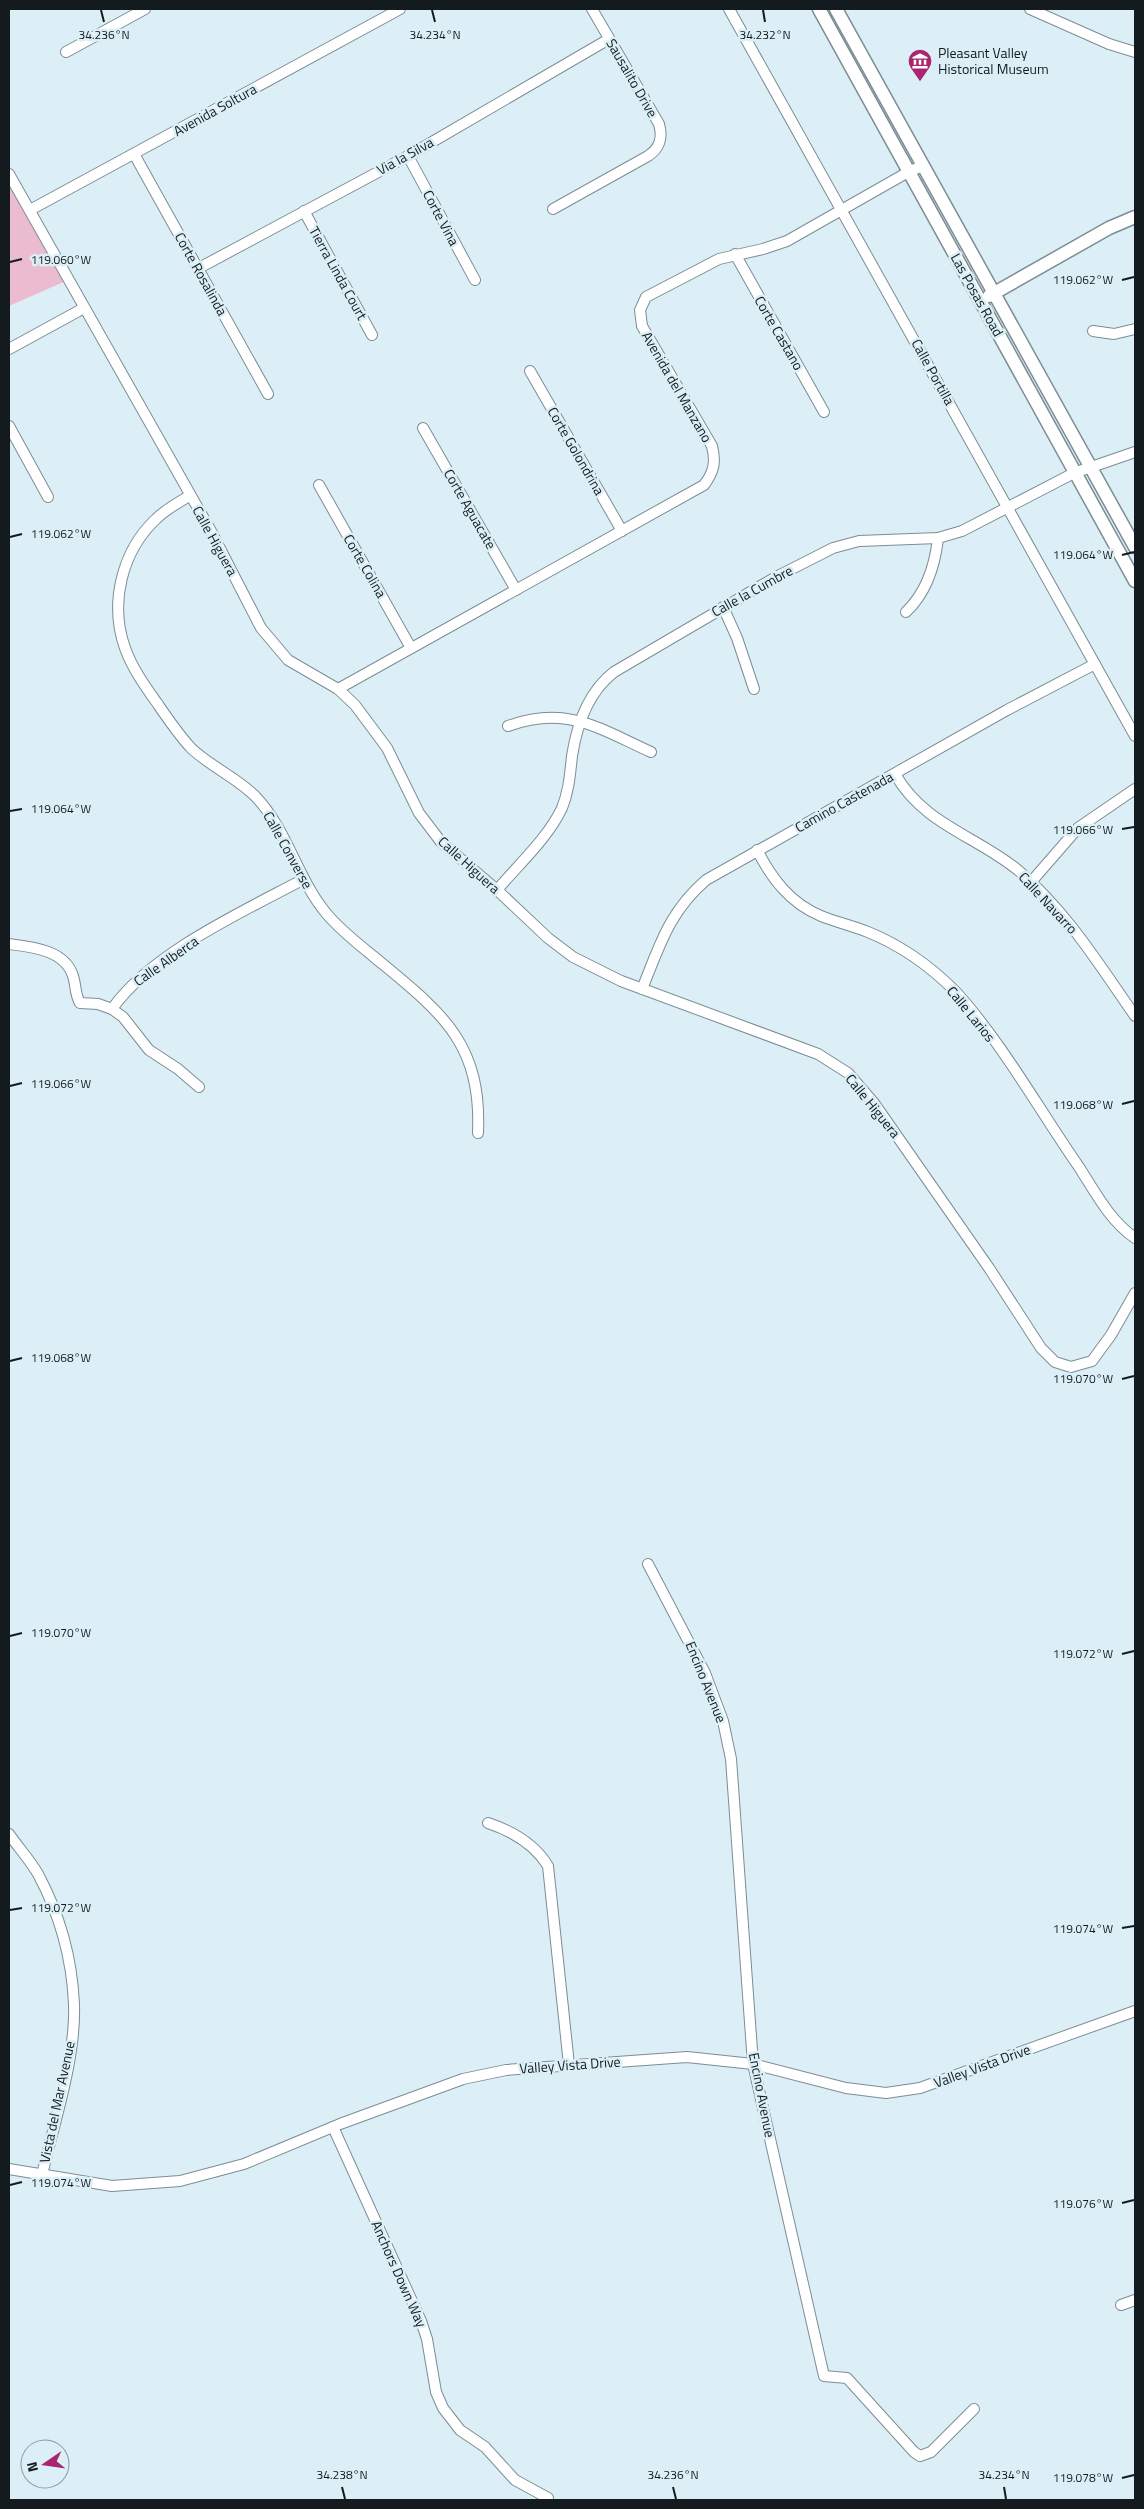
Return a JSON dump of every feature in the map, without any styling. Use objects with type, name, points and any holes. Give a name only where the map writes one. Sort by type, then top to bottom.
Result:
[{"type":"main road","name":"Las Posas Road","points":[[820,9],[1135,581]]},
{"type":"main road","name":"Las Posas Road","points":[[836,9],[1135,547]]},
{"type":"main road","points":[[980,302],[1108,228],[1135,217]]},
{"type":"street","points":[[66,52],[145,9]]},
{"type":"street","name":"Avenida Soltura","points":[[30,210],[400,9]]},
{"type":"street","name":"Sausalito Drive","points":[[553,210],[648,156],[658,146],[661,139],[659,124],[592,9]]},
{"type":"street","name":"Calle Portilla","points":[[729,9],[1135,736]]},
{"type":"street","points":[[1030,9],[1109,44],[1135,52]]},
{"type":"street","name":"Via la Silva","points":[[199,268],[408,156],[609,39]]},
{"type":"street","name":"Corte Rosalinda","points":[[134,154],[268,394]]},
{"type":"street","name":"Corte Vina","points":[[408,156],[475,280]]},
{"type":"street","name":"Avenida del Manzano","points":[[338,689],[699,489],[711,477],[714,464],[712,446],[642,326],[640,318],[642,304],[653,292],[708,263],[735,254],[763,249],[787,240],[910,171],[923,166]]},
{"type":"street","name":"Calle Higuera","points":[[9,174],[269,639],[299,668],[338,689],[355,705],[387,748],[415,805],[429,828],[456,856],[497,890],[559,947],[603,973],[818,1054],[848,1073],[874,1102],[989,1268],[1041,1348],[1056,1362],[1071,1367],[1087,1363],[1098,1356],[1135,1293]]},
{"type":"street","name":"Tierra Linda Court","points":[[304,211],[372,335]]},
{"type":"street","name":"Corte Castano","points":[[735,254],[824,412]]},
{"type":"street","points":[[9,349],[84,308]]},
{"type":"street","points":[[1093,331],[1114,334],[1135,329]]},
{"type":"street","name":"Corte Golondrina","points":[[530,371],[622,531]]},
{"type":"street","points":[[9,426],[48,497]]},
{"type":"street","name":"Corte Aguacate","points":[[423,428],[516,590]]},
{"type":"street","name":"Calle la Cumbre","points":[[497,890],[558,817],[569,784],[572,755],[580,722],[594,692],[614,672],[723,607],[812,558],[847,544],[938,538],[962,532],[1074,472],[1135,452]]},
{"type":"street","name":"Corte Colina","points":[[319,485],[411,648]]},
{"type":"street","name":"Calle Converse","points":[[189,496],[166,510],[148,528],[128,560],[118,597],[119,623],[125,648],[144,684],[182,738],[204,758],[246,788],[264,807],[304,879],[327,915],[351,939],[431,1006],[451,1027],[466,1052],[475,1079],[478,1133]]},
{"type":"street","points":[[906,612],[916,602],[931,573],[938,538]]},
{"type":"street","points":[[723,607],[737,638],[754,689]]},
{"type":"street","name":"Camino Castenada","points":[[642,989],[661,938],[685,900],[706,880],[1007,710],[1095,664]]},
{"type":"street","points":[[508,726],[547,717],[564,717],[652,752]]},
{"type":"street","name":"Calle Navarro","points":[[895,774],[907,793],[923,810],[1004,860],[1031,882],[1075,930],[1135,1016]]},
{"type":"street","points":[[1031,882],[1078,828],[1135,788]]},
{"type":"street","name":"Calle Larios","points":[[757,850],[780,887],[800,904],[822,916],[867,932],[893,944],[936,974],[955,992],[1003,1055],[1111,1215],[1135,1238]]},
{"type":"street","name":"Calle Alberca","points":[[112,1009],[137,979],[168,956],[304,879]]},
{"type":"street","points":[[9,944],[34,947],[59,957],[73,975],[80,1003],[98,1004],[112,1009],[123,1017],[149,1050],[178,1069],[199,1087]]},
{"type":"street","name":"Encino Avenue","points":[[648,1564],[705,1673],[723,1721],[734,1787],[753,2064],[824,2376],[847,2378],[914,2452],[920,2456],[931,2452],[974,2409]]},
{"type":"street","points":[[488,1823],[517,1835],[532,1846],[548,1866],[569,2066]]},
{"type":"street","name":"Vista del Mar Avenue","points":[[9,1834],[36,1872],[52,1903],[70,1962],[74,2006],[69,2058],[42,2176]]},
{"type":"street","name":"Valley Vista Drive","points":[[9,2169],[42,2176],[112,2186],[180,2181],[244,2164],[333,2126],[463,2079],[506,2070],[687,2057],[753,2064],[846,2088],[886,2092],[920,2088],[1135,2011]]},
{"type":"street","name":"Anchors Down Way","points":[[333,2126],[421,2321],[427,2339],[436,2392],[443,2408],[460,2430],[485,2447],[515,2480],[548,2498]]},
{"type":"street","points":[[1121,2305],[1135,2300]]},
{"type":"shaded area","points":[[9,174],[68,280],[9,306]]},
{"type":"place","name":"Pleasant Valley Historical Museum","points":[[920,82]]}]
